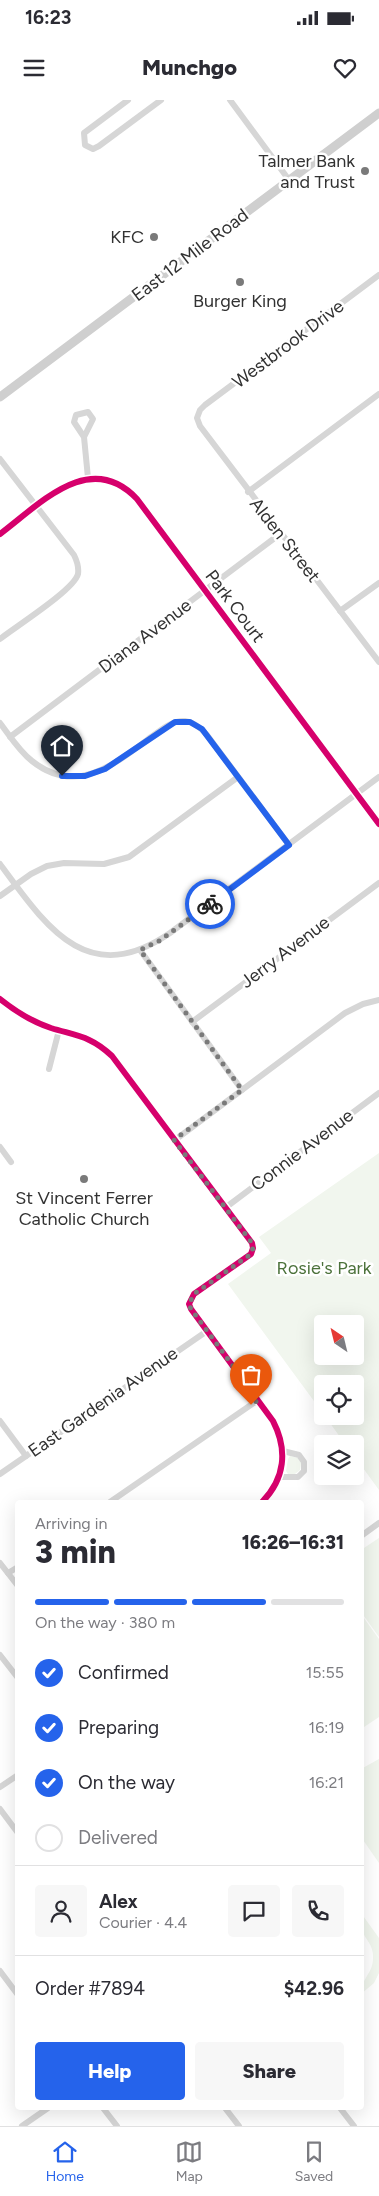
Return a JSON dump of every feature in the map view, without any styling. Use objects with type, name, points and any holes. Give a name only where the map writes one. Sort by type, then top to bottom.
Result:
[{"type":"main road","name":"East 12 Mile Road","points":[[0,397],[379,113]]},
{"type":"street","points":[[128,100],[87,130],[83,137],[85,145],[93,149],[99,146],[161,100]]},
{"type":"street","points":[[230,100],[289,180]]},
{"type":"street","name":"Westbrook Drive","points":[[198,414],[205,405],[379,275]]},
{"type":"street","points":[[248,492],[379,394]]},
{"type":"street","name":"Alden Street","points":[[198,414],[197,418],[200,426],[248,492],[379,662]]},
{"type":"street","points":[[84,437],[88,478]]},
{"type":"street","points":[[0,459],[74,555],[78,574],[70,586],[0,639]]},
{"type":"street","name":"Park Court","points":[[0,534],[68,484],[88,478],[106,479],[131,492],[379,824]]},
{"type":"street","name":"Diana Avenue","points":[[10,736],[280,534]]},
{"type":"street","points":[[340,611],[379,583]]},
{"type":"street","points":[[0,723],[30,760],[40,767],[62,776],[75,777],[96,773],[105,769],[167,726],[184,721],[202,729],[289,845]]},
{"type":"street","points":[[0,896],[15,884],[47,866],[64,863],[104,864],[129,857],[238,777]]},
{"type":"street","points":[[0,864],[46,923],[73,945],[106,955],[140,950],[170,933],[379,777]]},
{"type":"street","name":"Jerry Avenue","points":[[192,1022],[379,883]]},
{"type":"street","points":[[140,950],[242,1090]]},
{"type":"street","points":[[0,999],[27,1017],[59,1030],[85,1036],[103,1047],[112,1056],[250,1240],[253,1248],[247,1258],[194,1294],[189,1300],[191,1309],[277,1428],[283,1451],[279,1477],[271,1493],[264,1500]]},
{"type":"street","points":[[174,1140],[345,1014],[363,1004],[379,1000]]},
{"type":"street","points":[[49,1069],[59,1030]]},
{"type":"street","name":"Connie Avenue","points":[[225,1208],[379,1093]]},
{"type":"street","points":[[0,1147],[11,1162]]},
{"type":"street","name":"East Gardenia Avenue","points":[[0,1474],[207,1331]]},
{"type":"street","points":[[113,1500],[258,1400]]},
{"type":"street","points":[[0,1421],[26,1456]]},
{"type":"street","points":[[279,1477],[298,1478],[304,1471],[305,1466],[299,1455],[283,1451]]},
{"type":"street","points":[[364,1534],[379,1523]]},
{"type":"street","points":[[0,1563],[15,1582]]},
{"type":"street","points":[[8,1573],[15,1569]]},
{"type":"street","points":[[0,1655],[15,1674]]},
{"type":"street","points":[[0,1787],[15,1777]]},
{"type":"street","points":[[0,1809],[15,1829]]},
{"type":"street","points":[[0,1972],[15,1991]]},
{"type":"street","points":[[22,2126],[45,2110]]},
{"type":"street","points":[[105,2110],[117,2126]]},
{"type":"street","points":[[227,2110],[239,2126]]},
{"type":"street","points":[[342,2110],[354,2126]]},
{"type":"green space","name":"Rosie's Park","points":[[379,1153],[379,1490],[364,1469],[364,1435],[339,1435],[331,1425],[364,1425],[364,1375],[314,1375],[314,1401],[228,1284],[271,1253],[259,1237]]},
{"type":"green space","points":[[290,1456],[298,1458],[301,1463],[300,1470],[295,1474],[288,1474],[286,1471]]},
{"type":"green space","points":[[379,1538],[379,1637],[364,1616],[364,1548]]},
{"type":"green space","points":[[364,1618],[379,1639],[379,1717],[364,1727]]},
{"type":"green space","points":[[379,1759],[379,1863],[364,1841],[364,1767]]},
{"type":"green space","points":[[364,1917],[379,1938],[379,1973],[374,1983],[364,1991],[364,1982],[371,1968],[373,1958],[371,1946],[364,1934]]},
{"type":"cycle path","points":[[0,534],[66,486],[84,480],[101,479],[119,485],[137,499],[379,824]]},
{"type":"cycle path","points":[[0,999],[18,1012],[44,1026],[90,1040],[112,1056],[252,1243],[251,1254],[194,1294],[189,1304],[273,1421],[278,1432],[282,1453],[280,1474],[276,1484],[264,1500]]},
{"type":"way so far","points":[[210,904],[159,941],[140,950],[242,1090],[174,1140],[252,1243],[253,1252],[247,1258],[194,1294],[189,1300],[191,1309],[258,1400],[251,1405]]},
{"type":"place","name":"Talmer Bank and Trust","points":[[365,171]]},
{"type":"place","name":"KFC","points":[[154,237]]},
{"type":"place","name":"Burger King","points":[[240,282]]},
{"type":"place","name":"St Vincent Ferrer Catholic Church","points":[[84,1179]]},
{"type":"route","points":[[62,776],[85,776],[105,769],[175,722],[190,722],[202,729],[289,845],[210,904]]}]
